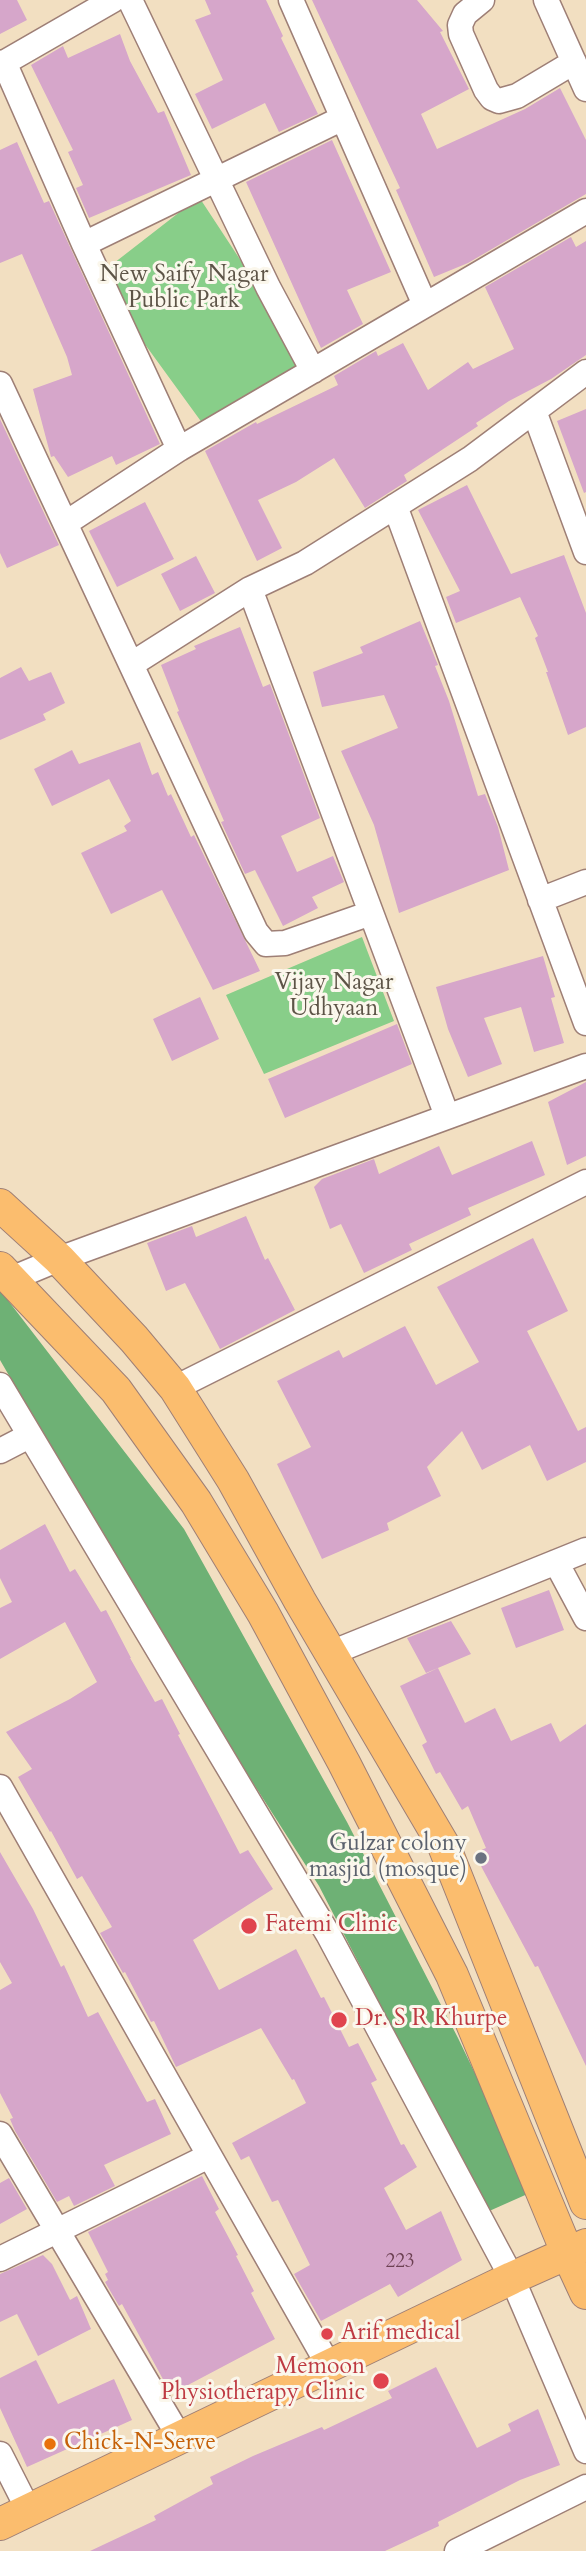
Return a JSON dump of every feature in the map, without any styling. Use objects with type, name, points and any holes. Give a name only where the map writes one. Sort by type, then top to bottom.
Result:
[{"type":"main road","points":[[2,1210],[59,1259],[134,1339],[175,1388],[233,1480],[444,1846],[585,2199]]},
{"type":"main road","points":[[5,1273],[116,1390],[196,1502],[263,1614],[344,1763],[452,1975],[550,2212],[576,2249],[586,2293]]},
{"type":"main road","points":[[0,2525],[576,2249]]},
{"type":"street","points":[[113,0],[2,63],[179,449]]},
{"type":"street","points":[[130,0],[268,287],[313,371]]},
{"type":"street","points":[[291,0],[425,305]]},
{"type":"street","points":[[482,0],[465,15],[460,25],[461,34],[492,98],[499,101],[517,96],[574,62]]},
{"type":"street","points":[[546,0],[586,89]]},
{"type":"street","points":[[84,244],[343,118]]},
{"type":"street","points":[[66,523],[179,449],[586,211]]},
{"type":"street","points":[[132,664],[250,589],[305,563],[470,459],[586,372]]},
{"type":"street","points":[[0,384],[256,932],[266,944],[285,943],[371,913]]},
{"type":"street","points":[[534,411],[586,552]]},
{"type":"street","points":[[395,506],[586,1023]]},
{"type":"street","points":[[250,589],[447,1116]]},
{"type":"street","points":[[540,900],[586,882]]},
{"type":"street","points":[[5,1273],[59,1259],[586,1066]]},
{"type":"street","points":[[175,1388],[586,1182]]},
{"type":"street","points":[[0,1385],[328,1934],[512,2278],[586,2451]]},
{"type":"street","points":[[0,1451],[29,1436]]},
{"type":"street","points":[[331,1653],[586,1550]]},
{"type":"street","points":[[556,1562],[586,1618]]},
{"type":"street","points":[[0,1787],[329,2366]]},
{"type":"street","points":[[0,2134],[180,2438]]},
{"type":"street","points":[[0,2259],[209,2156]]},
{"type":"street","points":[[550,2212],[585,2199]]},
{"type":"street","points":[[0,2454],[29,2511]]},
{"type":"street","points":[[457,2551],[586,2487]]},
{"type":"green space","name":"New Saify Nagar Public Park","points":[[199,197],[306,360],[208,431],[96,277]]},
{"type":"green space","name":"Vijay Nagar Udhyaan","points":[[362,937],[394,1021],[264,1074],[226,995]]},
{"type":"green space","points":[[0,1290],[184,1529],[347,1822],[458,2038],[532,2192],[487,2212],[319,1886],[173,1658],[0,1360]]},
{"type":"building","points":[[0,0],[17,0],[27,20],[0,34]]},
{"type":"building","points":[[205,0],[266,0],[283,36],[281,38],[318,114],[279,132],[265,103],[212,129],[195,94],[223,80],[195,20],[211,14]]},
{"type":"building","points":[[312,0],[417,0],[443,31],[440,32],[469,89],[421,114],[437,149],[525,109],[560,88],[586,140],[586,194],[468,263],[434,277],[396,190],[400,188]]},
{"type":"building","points":[[120,34],[130,61],[158,113],[164,111],[191,175],[89,218],[76,188],[83,185],[68,152],[73,150],[31,65],[63,46],[68,58]]},
{"type":"building","points":[[332,140],[391,272],[347,290],[363,324],[321,348],[246,182]]},
{"type":"building","points":[[17,142],[44,203],[49,201],[160,444],[116,465],[112,456],[68,477],[54,456],[51,457],[33,389],[72,375],[67,357],[22,254],[0,263],[0,150]]},
{"type":"building","points":[[571,237],[576,247],[586,241],[586,355],[476,423],[478,426],[404,475],[407,481],[365,508],[334,458],[296,482],[258,500],[282,548],[257,561],[205,451],[256,422],[257,424],[338,385],[334,376],[376,351],[378,356],[403,343],[428,390],[468,362],[473,369],[514,349],[485,287]]},
{"type":"building","points":[[586,409],[586,492],[584,493],[557,421]]},
{"type":"building","points":[[0,419],[59,545],[7,568],[0,553]]},
{"type":"building","points":[[467,485],[511,574],[564,555],[586,613],[586,727],[568,735],[535,638],[538,636],[520,597],[456,623],[446,597],[460,591],[418,510]]},
{"type":"building","points":[[145,502],[174,559],[117,587],[89,531]]},
{"type":"building","points":[[196,556],[215,593],[180,611],[161,574]]},
{"type":"building","points":[[420,621],[438,665],[435,666],[449,701],[478,796],[485,794],[498,827],[509,870],[399,913],[374,825],[341,751],[398,728],[384,695],[322,707],[313,672],[363,653],[360,647]]},
{"type":"building","points":[[240,627],[263,687],[270,684],[320,818],[281,836],[297,872],[333,856],[344,882],[312,897],[318,908],[283,926],[255,870],[245,874],[221,822],[224,821],[177,712],[179,711],[161,665],[196,649],[194,646]]},
{"type":"building","points":[[21,667],[29,681],[51,672],[65,703],[43,714],[46,720],[0,740],[0,678]]},
{"type":"building","points":[[140,742],[152,775],[158,772],[191,837],[194,835],[260,971],[213,990],[162,890],[111,914],[81,853],[127,831],[124,826],[131,821],[109,779],[52,806],[34,769],[72,750],[79,764]]},
{"type":"building","points":[[543,956],[564,1043],[534,1052],[521,1007],[484,1018],[502,1064],[468,1077],[448,1029],[436,987]]},
{"type":"building","points":[[200,997],[219,1039],[172,1061],[153,1019]]},
{"type":"building","points":[[397,1024],[412,1064],[285,1118],[268,1079]]},
{"type":"building","points":[[586,1082],[586,1156],[567,1165],[548,1102]]},
{"type":"building","points":[[532,1141],[545,1175],[468,1208],[471,1215],[409,1244],[412,1250],[364,1273],[341,1224],[330,1229],[314,1187],[322,1179],[374,1159],[379,1174],[439,1146],[452,1175]]},
{"type":"building","points":[[246,1216],[265,1260],[268,1258],[295,1310],[220,1349],[185,1283],[166,1291],[147,1243],[192,1226],[196,1237]]},
{"type":"building","points":[[533,1238],[568,1311],[527,1331],[578,1431],[586,1427],[586,1462],[547,1481],[530,1445],[482,1470],[462,1431],[427,1467],[441,1496],[387,1523],[389,1530],[322,1559],[277,1464],[311,1447],[277,1381],[339,1350],[343,1358],[405,1326],[436,1385],[479,1362],[437,1287]]},
{"type":"building","points":[[45,1524],[70,1572],[75,1569],[101,1612],[106,1610],[155,1702],[162,1699],[240,1854],[248,1850],[273,1889],[193,1940],[219,1990],[296,1949],[349,2047],[358,2043],[377,2080],[371,2083],[401,2145],[404,2144],[417,2167],[384,2188],[406,2230],[441,2211],[462,2260],[398,2297],[390,2284],[321,2321],[294,2274],[310,2265],[278,2200],[272,2202],[249,2156],[241,2160],[232,2143],[306,2103],[294,2079],[292,2080],[261,2028],[176,2067],[154,2021],[151,2022],[125,1972],[123,1973],[100,1933],[112,1927],[82,1876],[77,1879],[18,1777],[32,1769],[6,1732],[97,1682],[65,1622],[0,1659],[0,1608],[12,1602],[0,1578],[0,1550]]},
{"type":"building","points":[[549,1590],[564,1630],[516,1648],[501,1608]]},
{"type":"building","points":[[451,1621],[471,1654],[426,1673],[407,1638]]},
{"type":"building","points":[[438,1668],[465,1723],[495,1708],[511,1741],[551,1723],[560,1742],[586,1724],[586,2066],[538,1966],[535,1967],[474,1853],[486,1848],[468,1806],[462,1810],[440,1772],[436,1774],[422,1745],[427,1742],[400,1686]]},
{"type":"building","points":[[0,1852],[33,1909],[61,1967],[64,1965],[88,2017],[98,2012],[147,2102],[155,2099],[171,2134],[104,2165],[115,2186],[74,2206],[69,2196],[57,2202],[15,2131],[10,2119],[13,2118],[0,2093],[0,1990],[12,1983],[0,1962]]},
{"type":"building","points":[[202,2176],[219,2209],[215,2212],[254,2291],[251,2293],[275,2339],[171,2394],[122,2304],[119,2306],[105,2282],[108,2280],[105,2274],[108,2272],[88,2232]]},
{"type":"building","points":[[9,2178],[27,2209],[0,2224],[0,2183]]},
{"type":"building","points":[[43,2255],[52,2264],[70,2300],[77,2296],[91,2329],[38,2356],[17,2314],[0,2322],[0,2274]]},
{"type":"building","points":[[36,2360],[58,2404],[114,2379],[132,2420],[27,2467],[0,2408],[0,2378]]},
{"type":"building","points":[[436,2367],[477,2448],[511,2431],[508,2424],[538,2409],[560,2465],[520,2480],[438,2522],[439,2526],[385,2551],[90,2551],[156,2520],[154,2516],[213,2484],[210,2477],[322,2427],[324,2430],[392,2398],[388,2391]]},
{"type":"place","name":"Gulzar colony masjid (mosque)","points":[[481,1858]]},
{"type":"place","name":"Fatemi Clinic","points":[[249,1926]]},
{"type":"place","name":"Dr. S R Khurpe","points":[[339,2020]]},
{"type":"place","name":"Arif medical","points":[[327,2334]]},
{"type":"place","name":"Memoon Physiotherapy Clinic","points":[[381,2381]]},
{"type":"place","name":"Chick-N-Serve","points":[[50,2444]]}]
